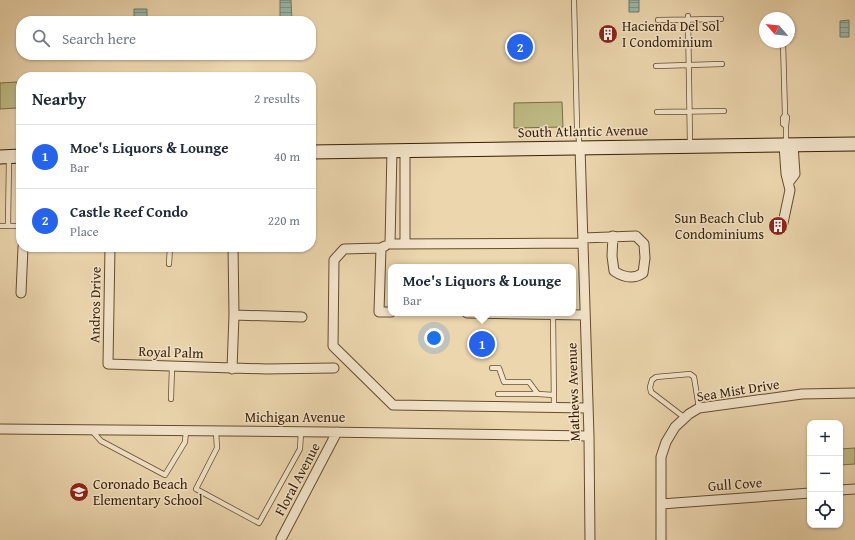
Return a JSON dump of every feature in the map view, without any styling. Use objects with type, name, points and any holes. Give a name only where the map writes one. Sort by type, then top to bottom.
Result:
[{"type":"street","name":"South Atlantic Avenue","points":[[316,152],[855,144]]},
{"type":"street","points":[[783,223],[790,190],[786,174],[788,145]]},
{"type":"street","name":"Mathews Avenue","points":[[580,147],[589,436],[590,540]]},
{"type":"street","points":[[390,244],[392,150]]},
{"type":"street","points":[[405,150],[405,244]]},
{"type":"street","points":[[588,408],[393,405],[333,346],[334,260],[344,249],[381,248],[390,244],[583,241],[613,236],[636,236],[644,244],[645,258],[643,273],[638,277],[622,277],[614,271],[612,256],[613,236]]},
{"type":"street","points":[[381,248],[378,312],[388,312]]},
{"type":"street","points":[[21,293],[23,252]]},
{"type":"street","name":"Andros Drive","points":[[108,364],[110,252]]},
{"type":"street","points":[[232,369],[234,315],[233,252]]},
{"type":"street","points":[[576,314],[585,314]]},
{"type":"street","points":[[234,315],[302,317]]},
{"type":"street","name":"Royal Palm","points":[[108,364],[232,369],[334,368]]},
{"type":"street","name":"Sea Mist Drive","points":[[661,540],[661,457],[666,442],[675,427],[685,418],[699,408],[802,394],[855,393]]},
{"type":"street","name":"Michigan Avenue","points":[[0,429],[589,436]]},
{"type":"street","name":"Floral Avenue","points":[[281,539],[337,432]]},
{"type":"street","points":[[843,490],[855,489]]},
{"type":"street","name":"Gull Cove","points":[[661,504],[807,493]]},
{"type":"lane","points":[[574,0],[577,127],[580,147]]},
{"type":"lane","points":[[688,18],[690,146]]},
{"type":"lane","points":[[658,20],[688,18],[721,19]]},
{"type":"lane","points":[[783,48],[785,115],[783,118],[783,124],[786,126],[788,145]]},
{"type":"lane","points":[[656,66],[722,64]]},
{"type":"lane","points":[[657,112],[724,111]]},
{"type":"lane","points":[[8,226],[10,156]]},
{"type":"lane","points":[[0,226],[16,226]]},
{"type":"lane","points":[[169,264],[170,252]]},
{"type":"lane","points":[[553,316],[554,407]]},
{"type":"lane","points":[[171,399],[172,366]]},
{"type":"lane","points":[[492,368],[499,368],[504,382],[529,382],[538,394]]},
{"type":"lane","points":[[685,418],[651,392],[650,387],[652,380],[656,377],[690,374],[694,377],[699,408]]},
{"type":"lane","points":[[498,394],[554,395]]},
{"type":"lane","points":[[91,430],[101,441],[165,475],[185,442],[186,431]]},
{"type":"lane","points":[[216,431],[217,448],[196,488],[259,523],[300,449],[301,432]]},
{"type":"shaded area","points":[[280,0],[291,0],[292,16],[280,16]]},
{"type":"shaded area","points":[[629,0],[639,0],[639,12],[629,12]]},
{"type":"shaded area","points":[[134,9],[147,9],[147,16],[134,16]]},
{"type":"shaded area","points":[[849,20],[849,37],[840,37],[840,21]]},
{"type":"shaded area","points":[[16,82],[16,108],[0,109],[0,83]]},
{"type":"shaded area","points":[[562,102],[563,127],[514,128],[514,103]]},
{"type":"shaded area","points":[[855,448],[855,464],[843,465],[843,449]]},
{"type":"place","name":"Hacienda Del Sol I Condominium","points":[[608,34]]},
{"type":"place","name":"Castle Reef Condo","points":[[520,47]]},
{"type":"place","name":"Sun Beach Club Condominiums","points":[[778,226]]},
{"type":"place","name":"Moe's Liquors & Lounge","points":[[482,344]]},
{"type":"place","name":"Coronado Beach Elementary School","points":[[79,492]]}]
